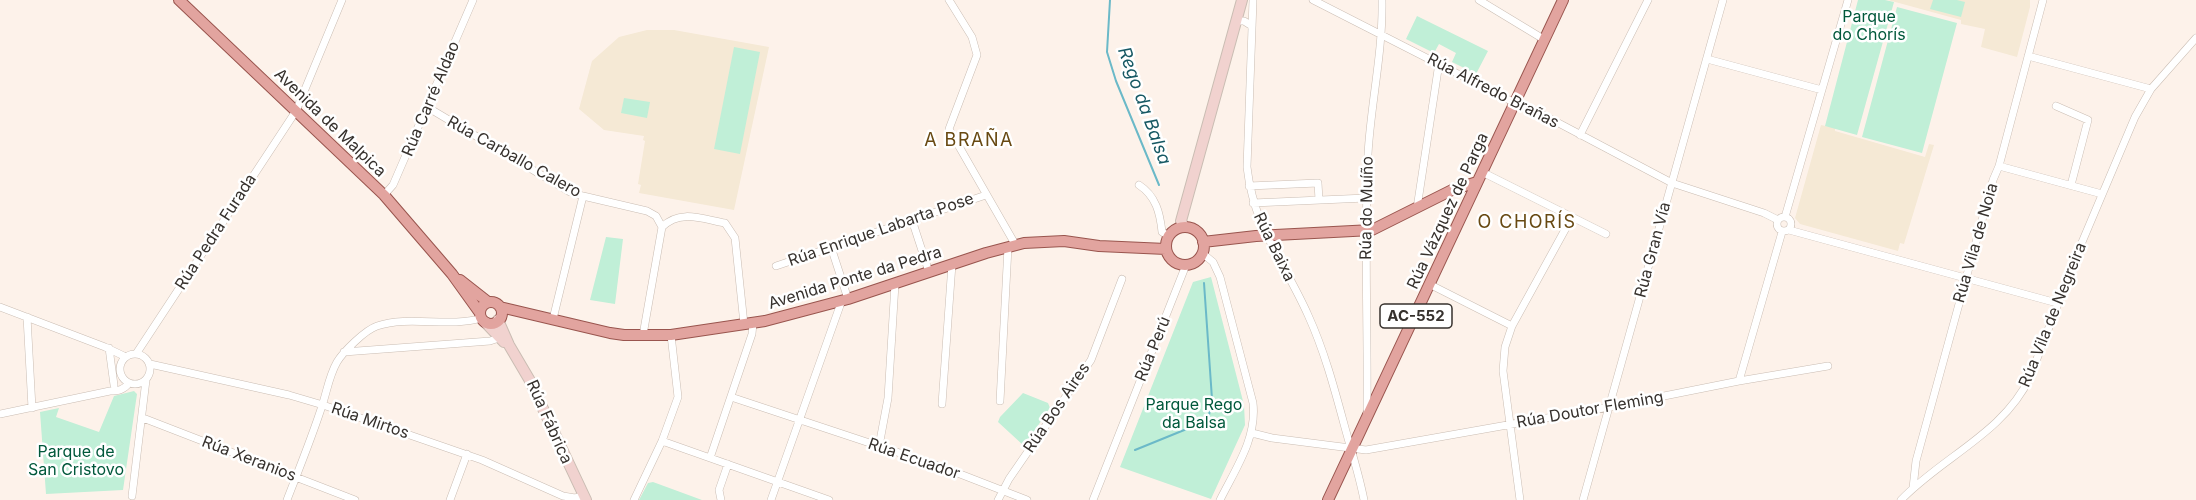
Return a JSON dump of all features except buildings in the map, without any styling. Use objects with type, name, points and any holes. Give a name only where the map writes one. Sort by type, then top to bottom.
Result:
[{"type":"main road","name":"Avenida de Malpica","points":[[179,0],[384,195],[452,274],[482,318]]},
{"type":"main road","name":"Rúa Vázquez de Parga","points":[[1328,500],[1431,285],[1474,184],[1491,153],[1563,0]]},
{"type":"main road","points":[[1203,248],[1198,233],[1184,227],[1173,231],[1169,236],[1166,249],[1175,263],[1186,265],[1196,262],[1203,248],[1223,240],[1366,231],[1377,228],[1452,190],[1474,184],[1482,159],[1491,153]]},
{"type":"main road","name":"Avenida Ponte da Pedra","points":[[499,314],[517,311],[610,333],[671,334],[748,323],[845,300],[1011,246],[1064,241],[1099,246],[1166,249]]},
{"type":"main road","name":"Avenida de Malpica","points":[[452,274],[488,302]]},
{"type":"main road","points":[[488,302],[493,302],[499,314],[493,323],[482,318],[482,307],[488,302]]},
{"type":"street","name":"Rúa Pedra Furada","points":[[136,354],[296,111],[342,0]]},
{"type":"street","name":"Rúa Carré Aldao","points":[[384,195],[393,185],[473,0]]},
{"type":"street","points":[[949,0],[972,37],[977,55],[949,129],[1011,246],[1000,400]]},
{"type":"street","points":[[1184,227],[1181,221],[1242,0]]},
{"type":"street","name":"Rúa Baixa","points":[[1253,0],[1246,167],[1249,186],[1266,236],[1307,312],[1324,352],[1364,500]]},
{"type":"street","name":"Rúa Alfredo Brañas","points":[[1313,0],[1515,103],[1532,109],[1672,183],[1781,218]]},
{"type":"street","name":"Rúa do Muíño","points":[[1367,416],[1366,198],[1369,132],[1383,34],[1382,0]]},
{"type":"street","points":[[1479,0],[1545,40]]},
{"type":"street","points":[[1580,135],[1648,0]]},
{"type":"street","name":"Rúa Gran Vía","points":[[1583,500],[1723,0]]},
{"type":"street","points":[[1848,0],[1822,90],[1781,218],[1776,226],[1785,231],[2057,303]]},
{"type":"street","name":"Rúa Vila de Noia","points":[[1913,488],[1916,461],[2043,0]]},
{"type":"street","points":[[1237,21],[1244,21],[1252,26]]},
{"type":"street","name":"Rúa Vila de Negreira","points":[[1901,500],[1913,488],[1988,430],[2021,396],[2057,303],[2135,117],[2151,89],[2196,38]]},
{"type":"street","points":[[2028,56],[2151,89]]},
{"type":"street","points":[[1707,59],[1822,90]]},
{"type":"street","points":[[1417,207],[1439,63]]},
{"type":"street","points":[[2056,106],[2088,120],[2071,185]]},
{"type":"street","name":"Rúa Carballo Calero","points":[[427,107],[570,192],[647,211],[656,216],[662,226]]},
{"type":"street","points":[[1999,166],[2102,194]]},
{"type":"street","points":[[1249,186],[1318,183],[1319,200]]},
{"type":"street","points":[[1474,184],[1572,217],[1606,234]]},
{"type":"street","points":[[1139,185],[1147,190],[1159,211],[1162,232],[1169,236]]},
{"type":"street","name":"Rúa Enrique Labarta Pose","points":[[776,266],[986,195]]},
{"type":"street","points":[[553,319],[583,196]]},
{"type":"street","points":[[1253,203],[1366,198]]},
{"type":"street","points":[[643,335],[662,226],[671,218],[681,216],[725,223],[735,238],[748,323],[752,334],[710,458]]},
{"type":"street","points":[[1520,500],[1503,371],[1505,347],[1512,326],[1572,217]]},
{"type":"street","points":[[1739,381],[1785,231],[1791,223],[1781,218]]},
{"type":"street","points":[[912,220],[928,273]]},
{"type":"street","points":[[771,500],[845,300],[831,247]]},
{"type":"street","points":[[1203,248],[1220,277],[1253,403],[1255,419],[1252,433],[1220,500]]},
{"type":"street","points":[[942,404],[952,264]]},
{"type":"street","name":"Rúa Perú","points":[[1093,500],[1186,265]]},
{"type":"street","name":"Rúa Bos Aires","points":[[998,500],[1009,479],[1091,360],[1122,279]]},
{"type":"street","points":[[879,446],[888,398],[895,284]]},
{"type":"street","points":[[1431,285],[1512,326]]},
{"type":"street","points":[[0,307],[109,348],[126,357]]},
{"type":"street","name":"Rúa Fábrica","points":[[499,314],[509,345],[530,379],[584,498]]},
{"type":"street","points":[[27,317],[32,408]]},
{"type":"street","points":[[287,500],[330,377],[344,352],[375,327],[392,323],[468,322],[482,318]]},
{"type":"street","name":"Rúa Fábrica","points":[[482,318],[499,338],[509,345]]},
{"type":"street","points":[[634,500],[662,441],[678,398],[671,334]]},
{"type":"street","points":[[344,352],[490,341],[499,338]]},
{"type":"street","points":[[358,352],[359,339]]},
{"type":"street","points":[[109,348],[112,388]]},
{"type":"street","points":[[136,354],[126,357],[120,367],[121,375],[129,383],[138,384],[146,380]]},
{"type":"street","name":"Rúa Mirtos","points":[[136,354],[145,357],[150,364],[289,395],[322,405],[467,454],[563,496],[584,498]]},
{"type":"street","points":[[132,496],[146,380],[150,373],[150,364]]},
{"type":"street","name":"Rúa Doutor Fleming","points":[[1252,433],[1272,438],[1366,450],[1609,408],[1739,381],[1828,366]]},
{"type":"street","points":[[112,388],[121,375]]},
{"type":"street","points":[[0,414],[112,388],[126,388],[129,383]]},
{"type":"street","name":"Rúa Ecuador","points":[[731,398],[942,467],[1027,500]]},
{"type":"street","name":"Rúa Xeranios","points":[[143,417],[355,500]]},
{"type":"street","points":[[662,441],[829,500]]},
{"type":"street","points":[[450,500],[467,454]]},
{"type":"street","points":[[721,500],[719,490],[728,464]]},
{"type":"shaded area","points":[[1888,0],[2030,0],[2030,7],[2017,57],[1981,47],[1985,29],[1961,24],[1961,20]]},
{"type":"shaded area","points":[[647,30],[674,30],[769,47],[734,210],[639,193],[644,136],[604,130],[579,109],[592,61],[619,37]]},
{"type":"shaded area","points":[[1821,125],[1925,157],[1929,144],[1934,145],[1904,244],[1900,243],[1898,251],[1800,224],[1795,218]]},
{"type":"green space","name":"Parque do Chorís","points":[[1858,0],[1894,2],[1857,135],[1825,126]]},
{"type":"green space","points":[[1933,0],[1965,2],[1961,17],[1930,9]]},
{"type":"green space","points":[[1897,7],[1957,23],[1922,153],[1862,137]]},
{"type":"green space","points":[[1417,16],[1488,51],[1476,74],[1452,62],[1456,53],[1439,44],[1434,53],[1406,39]]},
{"type":"green space","points":[[734,47],[760,52],[740,154],[714,149]]},
{"type":"green space","points":[[624,98],[650,102],[647,118],[621,113]]},
{"type":"green space","points":[[606,237],[623,239],[615,304],[590,300]]},
{"type":"green space","name":"Parque Rego da Balsa","points":[[1211,277],[1244,405],[1245,425],[1211,499],[1120,467],[1193,282]]},
{"type":"green space","name":"Parque de San Cristovo","points":[[134,391],[137,394],[123,490],[46,494],[40,412],[59,408],[56,417],[99,432],[114,396]]},
{"type":"green space","points":[[1023,393],[1048,403],[1050,408],[1023,445],[998,422]]},
{"type":"green space","points":[[653,482],[702,500],[639,500],[648,483]]},
{"type":"waterway","name":"Rego da Balsa","points":[[1110,0],[1107,52],[1116,81],[1159,185]]},
{"type":"waterway","name":"Rego da Balsa","points":[[1135,450],[1199,424],[1209,415],[1212,399],[1204,283]]},
{"type":"district","name":"A BRAÑA","points":[[969,141]]},
{"type":"district","name":"O CHORÍS","points":[[1527,223]]}]
